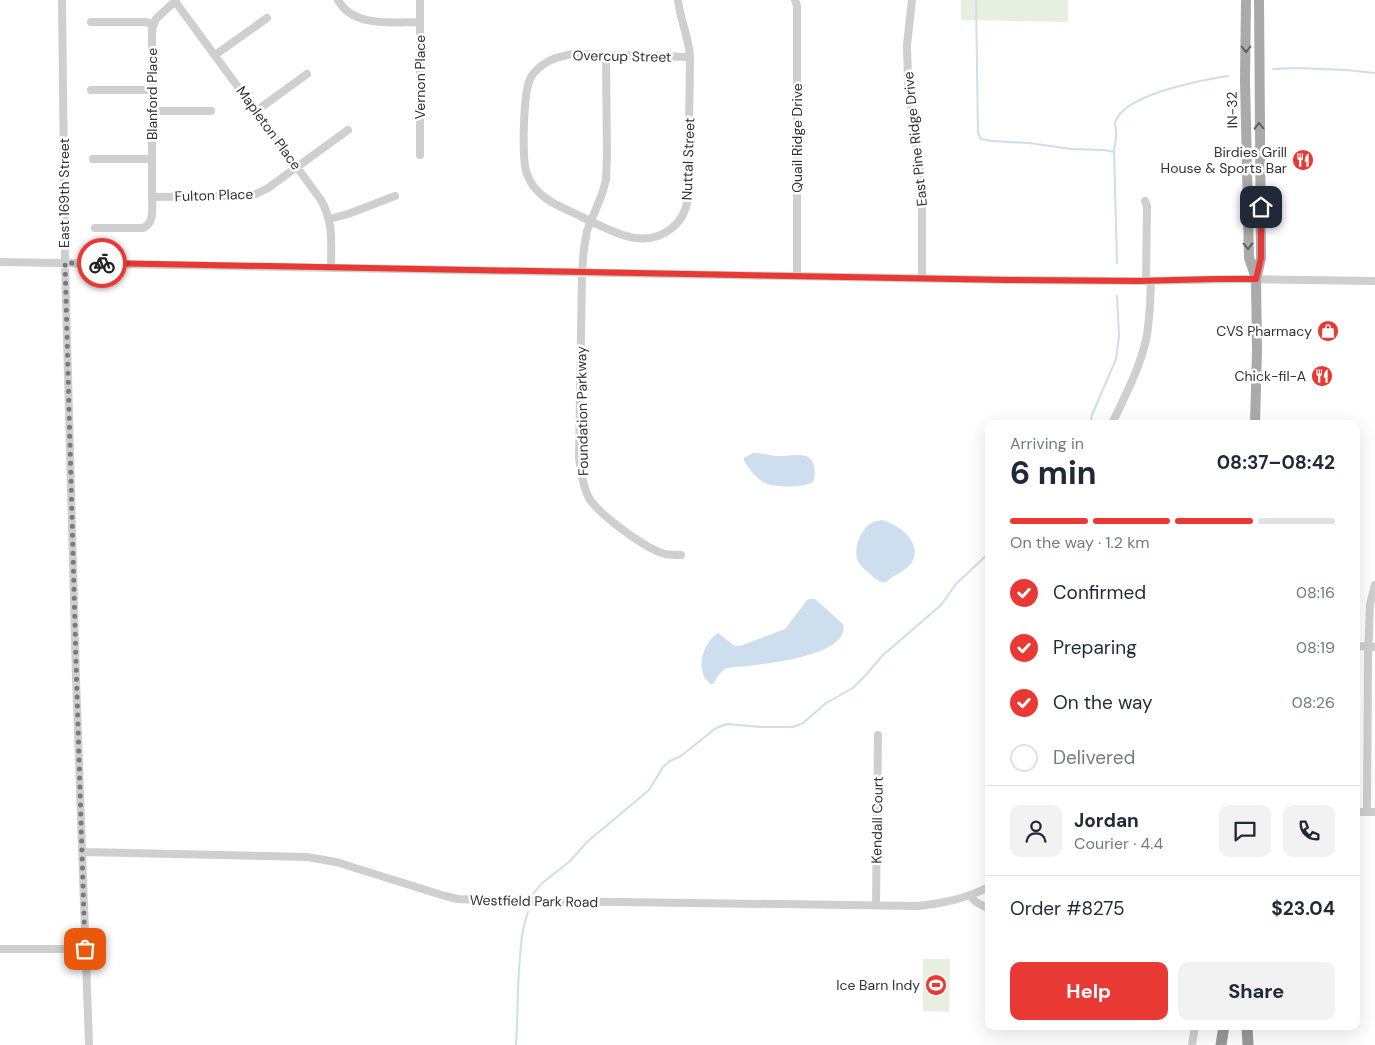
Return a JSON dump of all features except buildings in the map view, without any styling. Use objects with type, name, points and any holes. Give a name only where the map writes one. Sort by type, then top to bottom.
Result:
[{"type":"highway","points":[[1221,1045],[1225,1030]]},
{"type":"highway","points":[[1246,1030],[1248,1045]]},
{"type":"main road","name":"IN-32","points":[[1246,0],[1249,258],[1256,279]]},
{"type":"main road","name":"IN-32","points":[[1256,420],[1256,279],[1261,258],[1259,0]]},
{"type":"main road","points":[[1226,1030],[1226,1045]]},
{"type":"main road","points":[[1244,1045],[1246,1030]]},
{"type":"street","name":"East 169th Street","points":[[62,0],[65,263],[89,1045]]},
{"type":"street","points":[[91,22],[145,22],[153,24],[175,0]]},
{"type":"street","name":"Mapleton Place","points":[[175,0],[321,200],[330,219],[331,268]]},
{"type":"street","points":[[338,0],[348,11],[366,20],[420,22]]},
{"type":"street","name":"Vernon Place","points":[[420,0],[420,155]]},
{"type":"street","name":"Nuttal Street","points":[[591,221],[627,236],[649,239],[669,230],[681,217],[687,206],[689,188],[690,57],[688,39],[680,15],[678,0]]},
{"type":"street","name":"Quail Ridge Drive","points":[[795,0],[797,6],[797,276]]},
{"type":"street","name":"East Pine Ridge Drive","points":[[912,0],[907,45],[908,83],[922,188],[922,278]]},
{"type":"street","points":[[215,56],[267,18]]},
{"type":"street","name":"Blanford Place","points":[[95,228],[146,227],[151,222],[153,24]]},
{"type":"street","name":"Overcup Street","points":[[591,221],[547,200],[531,183],[526,171],[525,160],[525,104],[529,81],[545,62],[573,54],[690,57]]},
{"type":"street","name":"Foundation Parkway","points":[[606,55],[606,174],[602,194],[586,239],[582,272],[579,458],[582,480],[592,504],[608,518],[646,546],[665,554],[681,555]]},
{"type":"street","points":[[256,111],[307,74]]},
{"type":"street","points":[[91,90],[152,90]]},
{"type":"street","points":[[152,111],[211,111]]},
{"type":"street","name":"Fulton Place","points":[[152,197],[250,196],[268,188],[348,130]]},
{"type":"street","points":[[93,159],[152,159]]},
{"type":"street","points":[[330,219],[395,196]]},
{"type":"street","points":[[1114,420],[1136,372],[1146,339],[1149,314],[1147,206],[1145,202]]},
{"type":"street","points":[[0,262],[922,278],[1148,281],[1215,279],[1375,281]]},
{"type":"street","points":[[1371,812],[1367,677],[1372,647],[1370,604],[1375,585]]},
{"type":"street","name":"Kendall Court","points":[[876,906],[878,735]]},
{"type":"street","name":"Westfield Park Road","points":[[82,852],[307,857],[336,862],[458,899],[876,906],[931,904],[960,899],[985,889]]},
{"type":"street","points":[[970,896],[985,907]]},
{"type":"street","points":[[0,949],[85,949]]},
{"type":"street","points":[[1192,1045],[1194,1030]]},
{"type":"shaded area","points":[[961,0],[1068,0],[1068,22],[961,20]]},
{"type":"shaded area","name":"Ice Barn Indy","points":[[923,959],[950,959],[949,1012],[923,1011]]},
{"type":"water","points":[[753,453],[777,456],[805,456],[812,461],[814,466],[813,482],[788,486],[767,484],[752,473],[744,461],[744,458]]},
{"type":"water","points":[[882,520],[895,525],[907,535],[912,541],[915,555],[909,566],[883,582],[876,579],[861,565],[856,552],[858,542],[865,528],[871,523]]},
{"type":"water","points":[[815,599],[843,624],[842,635],[834,643],[806,656],[725,669],[717,677],[714,684],[710,684],[705,678],[702,668],[702,657],[714,636],[718,633],[735,646],[740,646],[785,629],[807,600]]},
{"type":"waterway","points":[[976,0],[978,133],[981,139],[1114,152]]},
{"type":"waterway","points":[[1273,69],[1297,68],[1375,73]]},
{"type":"waterway","points":[[1117,263],[1114,150],[1116,120],[1123,111],[1149,96],[1184,85],[1228,76]]},
{"type":"waterway","points":[[1091,420],[1116,359],[1119,336],[1117,296]]},
{"type":"waterway","points":[[533,894],[541,884],[570,861],[587,842],[649,790],[663,767],[681,756],[716,728],[727,724],[793,727],[803,723],[826,703],[853,688],[882,656],[941,605],[956,584],[985,557]]},
{"type":"waterway","points":[[516,1045],[521,946],[528,912]]},
{"type":"way so far","points":[[85,949],[65,263],[102,263]]},
{"type":"place","name":"Birdies Grill House & Sports Bar","points":[[1303,160]]},
{"type":"place","name":"CVS Pharmacy","points":[[1328,331]]},
{"type":"place","name":"Chick-fil-A","points":[[1322,376]]},
{"type":"place","name":"Ice Barn Indy","points":[[936,985]]},
{"type":"route","points":[[102,263],[1008,280],[1138,281],[1256,279],[1261,258],[1261,207]]}]
